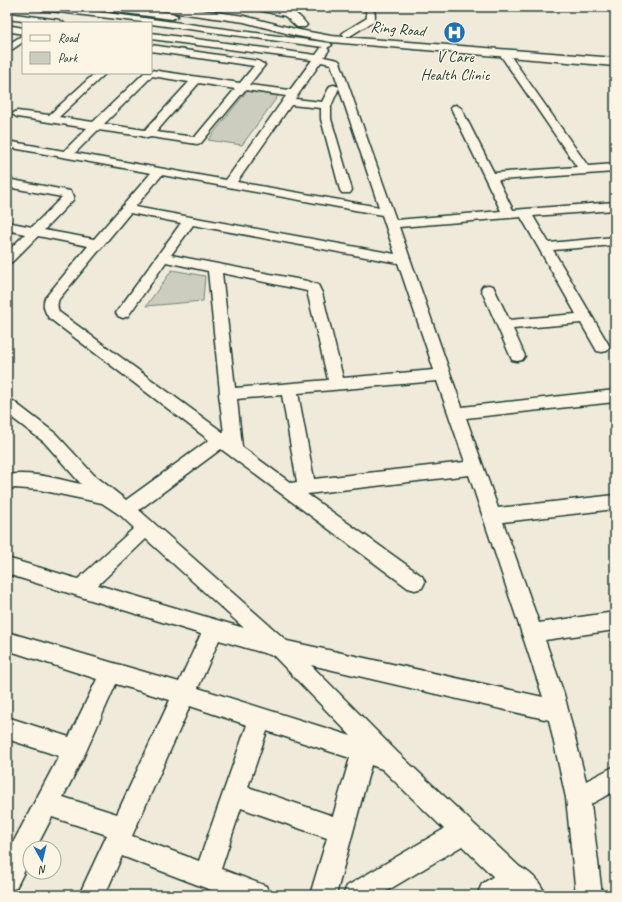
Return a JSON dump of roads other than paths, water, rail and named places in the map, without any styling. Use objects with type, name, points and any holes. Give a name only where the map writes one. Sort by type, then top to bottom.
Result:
[{"type":"street","points":[[42,7],[72,9],[329,42],[229,184]]},
{"type":"street","points":[[101,7],[286,30]]},
{"type":"street","name":"Ring Road","points":[[157,7],[260,22],[329,42],[615,62]]},
{"type":"street","name":"Ring Road","points":[[202,7],[267,16],[316,29],[347,34],[615,56]]},
{"type":"street","points":[[258,7],[289,12],[301,25]]},
{"type":"street","points":[[347,34],[371,19],[368,7]]},
{"type":"street","points":[[7,16],[52,22]]},
{"type":"street","points":[[7,28],[22,31]]},
{"type":"street","points":[[152,36],[333,60],[337,64],[402,260],[533,633],[557,711],[566,742],[578,798],[584,865],[589,895]]},
{"type":"street","points":[[7,51],[22,39]]},
{"type":"street","points":[[17,114],[191,141],[200,139],[260,65],[152,48]]},
{"type":"street","points":[[225,84],[255,50]]},
{"type":"street","points":[[7,51],[18,53]]},
{"type":"street","points":[[504,54],[585,170]]},
{"type":"street","points":[[152,73],[243,87],[326,106]]},
{"type":"street","points":[[51,119],[100,74]]},
{"type":"street","points":[[66,155],[149,74]]},
{"type":"street","points":[[147,135],[196,80]]},
{"type":"street","points":[[334,88],[326,106],[326,119],[346,190]]},
{"type":"street","points":[[456,108],[509,214]]},
{"type":"street","points":[[7,144],[229,184],[389,218],[509,214],[615,206]]},
{"type":"street","points":[[490,177],[615,168]]},
{"type":"street","points":[[159,171],[54,296],[50,302],[50,309],[54,315],[288,490],[415,582]]},
{"type":"street","points":[[7,183],[66,194],[68,196],[67,200],[7,259]]},
{"type":"street","points":[[127,208],[402,260]]},
{"type":"street","points":[[525,213],[602,347]]},
{"type":"street","points":[[123,313],[190,220]]},
{"type":"street","points":[[7,226],[97,244]]},
{"type":"street","points":[[545,247],[615,241]]},
{"type":"street","points":[[163,257],[307,285],[313,288],[337,384]]},
{"type":"street","points":[[215,268],[227,394],[228,444]]},
{"type":"street","points":[[488,289],[517,356]]},
{"type":"street","points":[[503,325],[586,318]]},
{"type":"street","points":[[227,394],[444,376]]},
{"type":"street","points":[[289,389],[307,487]]},
{"type":"street","points":[[457,413],[615,396]]},
{"type":"street","points":[[7,405],[50,438],[88,480],[106,496],[126,510],[281,649],[389,760],[464,831],[513,890]]},
{"type":"street","points":[[126,510],[228,444]]},
{"type":"street","points":[[288,490],[475,468]]},
{"type":"street","points":[[7,482],[18,480],[31,481],[106,496]]},
{"type":"street","points":[[493,516],[615,502]]},
{"type":"street","points":[[81,589],[146,528]]},
{"type":"street","points":[[7,566],[281,649],[557,711]]},
{"type":"street","points":[[533,633],[615,621]]},
{"type":"street","points":[[92,895],[214,629]]},
{"type":"street","points":[[7,641],[184,694],[389,760]]},
{"type":"street","points":[[7,879],[75,750],[111,673]]},
{"type":"street","points":[[206,876],[260,718]]},
{"type":"street","points":[[7,728],[75,750]]},
{"type":"street","points":[[323,895],[362,752]]},
{"type":"street","points":[[578,798],[615,778]]},
{"type":"street","points":[[234,794],[341,831]]},
{"type":"street","points":[[46,803],[206,876],[257,895]]},
{"type":"street","points":[[356,895],[464,831]]},
{"type":"place","name":"V Care Health Clinic","points":[[455,32]]}]
